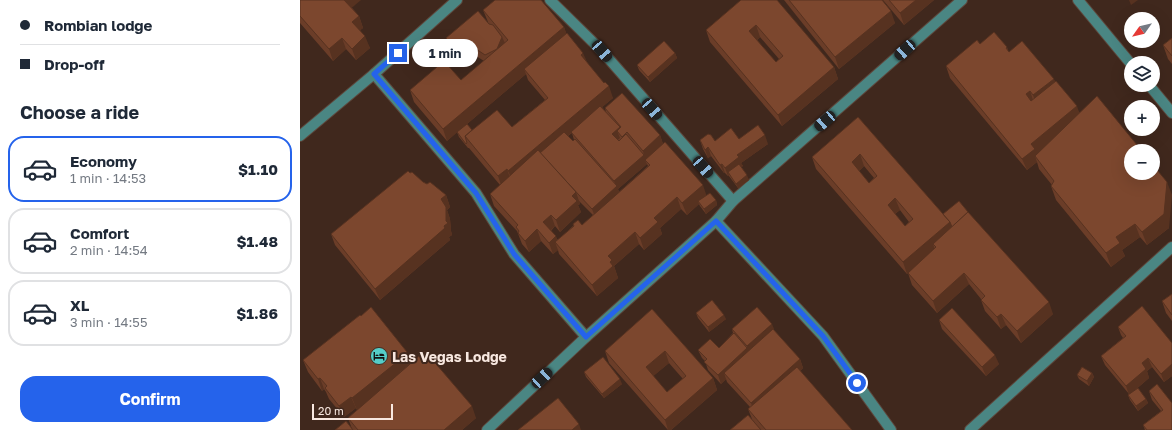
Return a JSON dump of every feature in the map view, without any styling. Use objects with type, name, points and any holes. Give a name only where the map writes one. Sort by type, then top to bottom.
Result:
[{"type":"street","points":[[300,136],[374,74],[457,0]]},
{"type":"street","points":[[550,0],[602,51],[733,201]]},
{"type":"street","points":[[487,430],[586,337],[716,221],[733,201],[962,0]]},
{"type":"street","points":[[1078,0],[1124,56]]},
{"type":"street","points":[[374,74],[476,193],[514,254],[586,337]]},
{"type":"street","points":[[1155,92],[1172,113]]},
{"type":"street","points":[[716,221],[823,336],[891,430]]},
{"type":"street","points":[[970,430],[1172,247]]},
{"type":"building","points":[[300,0],[344,0],[359,16],[352,22],[365,36],[352,49],[342,38],[329,49],[300,16]]},
{"type":"building","points":[[495,0],[541,0],[564,27],[443,129],[410,90],[444,61],[461,80],[508,40],[483,10]]},
{"type":"building","points":[[741,0],[777,0],[834,67],[778,115],[706,30]],"holes":[[[756,25],[783,56],[776,62],[749,31]]]},
{"type":"building","points":[[789,0],[882,0],[891,11],[835,57]]},
{"type":"building","points":[[889,0],[916,0],[900,13]]},
{"type":"building","points":[[478,11],[489,24],[493,25],[502,37],[497,49],[485,55],[470,45],[460,54],[446,38]]},
{"type":"building","points":[[994,32],[1007,47],[1006,48],[1009,52],[1022,41],[1054,79],[1033,95],[1030,91],[1026,94],[1031,101],[1056,81],[1077,106],[1031,144],[1035,149],[1022,159],[946,66],[977,40],[980,44]]},
{"type":"building","points":[[567,33],[583,53],[581,55],[604,83],[605,82],[609,86],[508,171],[507,169],[498,176],[465,136],[497,110],[512,127],[548,98],[524,69]]},
{"type":"building","points":[[1172,38],[1172,56],[1163,45]]},
{"type":"building","points":[[664,41],[675,53],[648,77],[637,65]]},
{"type":"building","points":[[622,93],[660,135],[643,151],[627,132],[622,137],[617,131],[621,127],[605,108]]},
{"type":"building","points":[[1097,96],[1124,129],[1124,136],[1130,136],[1136,144],[1124,144],[1124,180],[1160,180],[1160,174],[1167,182],[1164,214],[1142,232],[1135,224],[1116,237],[1120,243],[1106,253],[1051,186],[1054,181],[1035,156]]},
{"type":"building","points":[[600,106],[620,127],[612,134],[619,141],[626,134],[644,155],[614,181],[571,132]]},
{"type":"building","points":[[858,117],[950,222],[903,262],[812,157]],"holes":[[[860,154],[877,176],[869,183],[852,162]],[[895,198],[913,219],[905,226],[888,205]]]},
{"type":"building","points":[[467,124],[472,130],[465,136],[466,144],[457,132]]},
{"type":"building","points":[[758,125],[765,135],[737,155],[739,157],[725,168],[722,164],[720,165],[708,147],[705,150],[700,140],[708,134],[711,135],[715,141],[731,128],[739,139]]},
{"type":"building","points":[[564,132],[573,141],[575,139],[617,186],[592,209],[540,153]]},
{"type":"building","points":[[665,142],[703,185],[682,203],[677,197],[654,218],[658,222],[640,238],[635,232],[608,256],[612,260],[610,262],[613,266],[592,285],[555,242],[574,226],[573,224],[578,220],[582,225],[650,165],[645,160]]},
{"type":"building","points":[[538,150],[576,192],[572,196],[577,201],[556,220],[551,215],[543,222],[556,236],[549,243],[537,229],[525,241],[518,233],[519,231],[516,227],[518,225],[490,194]]},
{"type":"building","points":[[739,164],[747,175],[736,184],[728,172]]},
{"type":"building","points":[[408,171],[410,173],[412,172],[427,184],[430,182],[446,195],[441,199],[446,207],[446,221],[448,223],[444,226],[445,228],[375,289],[331,234]]},
{"type":"building","points":[[710,193],[716,200],[704,209],[698,201]]},
{"type":"building","points":[[959,201],[968,212],[952,227],[950,222],[943,214]]},
{"type":"building","points":[[968,212],[1049,302],[1017,331],[1001,314],[997,317],[981,300],[985,296],[964,273],[933,301],[908,273],[936,247],[933,244]]},
{"type":"building","points":[[1172,294],[1172,315],[1162,301]]},
{"type":"building","points":[[712,300],[724,315],[708,327],[696,313]]},
{"type":"building","points":[[1142,306],[1172,343],[1172,364],[1161,374],[1148,358],[1142,363],[1146,369],[1126,386],[1101,356],[1126,336],[1118,327]]},
{"type":"building","points":[[371,307],[407,352],[395,361],[397,362],[352,398],[351,397],[339,406],[325,388],[327,386],[320,378],[318,379],[303,360]]},
{"type":"building","points":[[757,307],[772,324],[747,346],[732,329]]},
{"type":"building","points":[[952,308],[995,355],[982,367],[939,320]]},
{"type":"building","points":[[652,309],[713,378],[665,420],[605,351]],"holes":[[[665,351],[686,376],[667,392],[646,367]]]},
{"type":"building","points":[[773,329],[800,359],[751,403],[724,373]]},
{"type":"building","points":[[734,333],[747,348],[718,375],[704,362],[707,359],[698,350],[710,339],[719,348]]},
{"type":"building","points":[[425,351],[472,406],[444,430],[358,430],[348,418]]},
{"type":"building","points":[[603,357],[620,379],[602,394],[584,372]]},
{"type":"building","points":[[797,367],[852,430],[766,430],[748,409]]},
{"type":"building","points":[[1082,367],[1092,373],[1087,381],[1077,375]]},
{"type":"building","points":[[1157,384],[1172,403],[1172,430],[1147,430],[1143,425],[1163,410],[1149,391]]},
{"type":"building","points":[[1138,388],[1146,399],[1136,406],[1128,395]]},
{"type":"building","points":[[558,398],[579,424],[572,430],[518,430]]},
{"type":"building","points":[[748,415],[761,430],[730,430]]},
{"type":"building","points":[[346,421],[353,430],[335,430]]},
{"type":"place","name":"Las Vegas Lodge","points":[[379,356]]},
{"type":"route","points":[[398,53],[374,74],[476,193],[514,254],[586,337],[716,221],[823,336],[857,383]]}]
